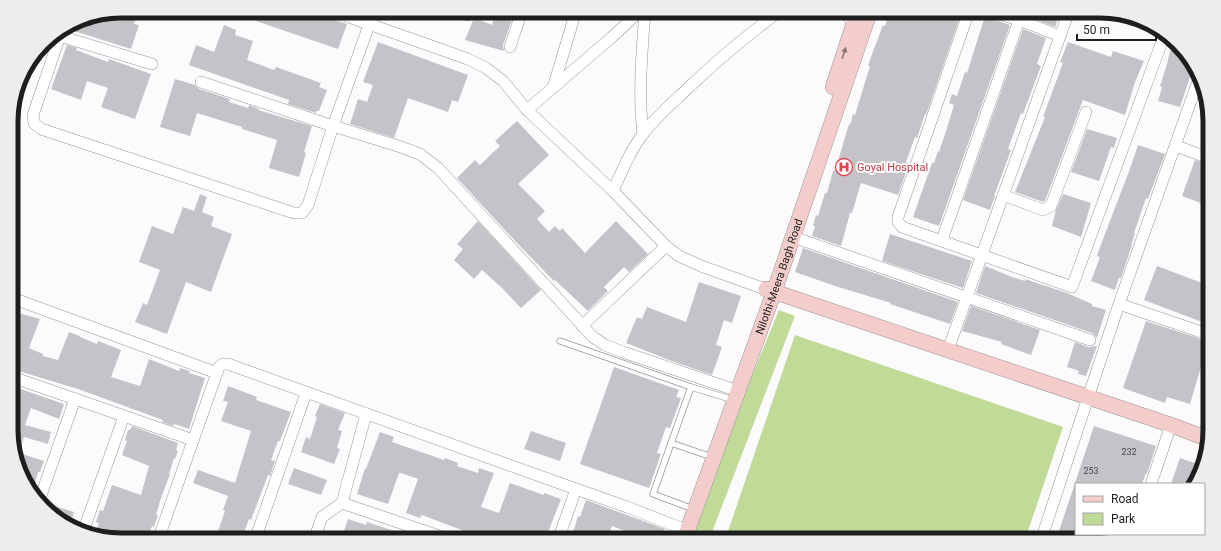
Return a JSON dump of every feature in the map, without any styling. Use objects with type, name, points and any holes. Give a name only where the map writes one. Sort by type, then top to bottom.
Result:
[{"type":"street","points":[[352,18],[468,59],[486,68],[503,81],[527,110],[612,190],[666,246],[679,256],[701,266],[770,290],[1203,436]]},
{"type":"street","points":[[59,38],[33,115],[34,124],[41,129],[294,213],[302,213],[308,205],[333,126],[371,18]]},
{"type":"street","points":[[510,47],[520,18]]},
{"type":"street","points":[[553,88],[574,18]]},
{"type":"street","points":[[527,110],[612,38],[633,18]]},
{"type":"street","points":[[643,134],[640,91],[645,18]]},
{"type":"street","points":[[612,190],[643,134],[662,113],[714,64],[771,18]]},
{"type":"street","points":[[967,18],[898,217],[898,222],[902,227],[1072,287],[1163,39]]},
{"type":"street","points":[[1013,18],[1060,36]]},
{"type":"street","points":[[948,350],[1066,18]]},
{"type":"street","name":"Nilothi-Meera Bagh Road","points":[[770,290],[793,236],[859,20]]},
{"type":"street","name":"Nilothi-Meera Bagh Road","points":[[681,533],[770,290],[859,20]]},
{"type":"street","points":[[942,240],[1019,20]]},
{"type":"street","points":[[65,34],[152,64]]},
{"type":"street","points":[[201,82],[420,154],[438,168],[593,337],[605,345],[732,393]]},
{"type":"street","points":[[1043,533],[1119,304],[1196,86]]},
{"type":"street","points":[[1003,195],[1043,210],[1052,206],[1086,112]]},
{"type":"street","points":[[1176,146],[1203,156]]},
{"type":"street","points":[[793,236],[1090,340]]},
{"type":"street","points":[[582,326],[666,246]]},
{"type":"street","points":[[18,300],[217,373]]},
{"type":"street","points":[[1119,304],[1203,333]]},
{"type":"street","points":[[161,533],[219,367],[223,364],[228,364],[627,507],[675,533]]},
{"type":"street","points":[[18,379],[193,440]]},
{"type":"street","points":[[257,533],[306,392]]},
{"type":"street","name":"Nilothi-Meera Bagh Road","points":[[681,533],[688,506],[706,455],[732,393]]},
{"type":"street","points":[[41,495],[75,399]]},
{"type":"street","points":[[316,533],[322,517],[342,503],[366,414]]},
{"type":"street","points":[[85,526],[124,416]]},
{"type":"street","points":[[1151,483],[1172,425]]},
{"type":"street","points":[[560,533],[576,489]]},
{"type":"street","points":[[342,503],[430,533]]},
{"type":"lane","points":[[560,341],[691,387],[732,393]]},
{"type":"lane","points":[[688,506],[653,494],[691,387]]},
{"type":"lane","points":[[671,443],[706,455]]},
{"type":"green space","points":[[779,310],[795,316],[712,533],[694,533],[742,400]]},
{"type":"green space","points":[[795,335],[1063,427],[1027,533],[727,533]]},
{"type":"building","points":[[136,18],[134,24],[139,25],[131,49],[72,30],[88,23],[101,20]]},
{"type":"building","points":[[257,18],[330,18],[347,24],[338,49],[256,21]]},
{"type":"building","points":[[474,18],[492,25],[494,18],[513,18],[503,45],[504,51],[465,40]]},
{"type":"building","points":[[887,18],[960,18],[926,115],[925,114],[917,138],[915,137],[906,162],[909,164],[898,195],[861,183],[852,213],[850,213],[841,246],[812,236],[815,226],[813,226],[816,215],[818,216],[825,193],[827,193],[833,171],[835,171],[849,124],[850,125],[853,114],[855,115],[870,66],[868,66],[883,25],[885,26]]},
{"type":"building","points":[[984,18],[991,18],[1010,25],[939,226],[913,217],[932,163],[934,163],[938,151],[939,152],[947,128],[954,105],[949,103],[952,94],[957,96],[965,72],[967,73]]},
{"type":"building","points":[[1032,18],[1058,18],[1055,27]]},
{"type":"building","points":[[224,25],[236,30],[235,35],[253,41],[247,60],[274,70],[276,67],[321,83],[319,87],[327,90],[319,111],[316,111],[316,113],[288,104],[289,100],[189,65],[196,45],[214,52]]},
{"type":"building","points":[[1023,29],[1046,38],[1037,64],[1041,66],[1023,114],[1021,113],[1008,149],[1011,150],[990,210],[963,200]]},
{"type":"building","points":[[378,42],[468,75],[458,102],[452,100],[448,112],[408,98],[394,138],[350,124],[358,99],[367,102],[373,85],[363,82]]},
{"type":"building","points":[[1068,42],[1111,57],[1113,51],[1144,61],[1135,82],[1125,115],[1083,100],[1045,201],[1043,202],[1015,192],[1045,117],[1043,117],[1063,63],[1060,62]]},
{"type":"building","points":[[67,45],[108,62],[109,59],[151,74],[135,119],[101,107],[108,88],[87,81],[81,100],[51,89]]},
{"type":"building","points":[[1171,46],[1182,58],[1191,74],[1180,107],[1158,101],[1162,87],[1160,86]]},
{"type":"building","points":[[175,79],[230,99],[229,102],[248,108],[249,105],[259,109],[258,110],[312,126],[304,152],[306,153],[299,177],[269,168],[277,140],[242,129],[242,127],[197,113],[190,136],[160,127]]},
{"type":"building","points":[[517,121],[549,155],[518,184],[545,211],[537,219],[549,232],[555,226],[560,231],[562,228],[585,253],[616,221],[648,254],[629,272],[624,267],[604,287],[608,291],[588,311],[555,280],[554,281],[457,178],[475,160],[480,165],[500,146],[495,141]]},
{"type":"building","points":[[1087,129],[1117,138],[1114,148],[1111,147],[1099,181],[1071,172]]},
{"type":"building","points":[[1138,145],[1165,154],[1148,199],[1146,198],[1121,278],[1119,278],[1115,290],[1091,281],[1100,257],[1097,256],[1100,247]]},
{"type":"building","points":[[1195,160],[1203,163],[1203,204],[1182,196]]},
{"type":"building","points":[[200,194],[207,197],[202,212],[214,217],[211,226],[232,234],[211,292],[186,282],[167,334],[135,322],[143,303],[147,305],[160,270],[139,262],[152,226],[173,234],[183,207],[194,211]]},
{"type":"building","points":[[1063,194],[1091,203],[1081,237],[1052,226],[1056,210]]},
{"type":"building","points":[[478,221],[541,290],[521,308],[482,270],[474,279],[454,260],[463,249],[457,244]]},
{"type":"building","points":[[890,234],[972,261],[963,288],[882,261]]},
{"type":"building","points":[[803,248],[958,302],[950,324],[795,272]]},
{"type":"building","points":[[985,266],[1012,277],[1025,281],[1025,279],[1067,293],[1092,304],[1092,306],[1106,310],[1097,338],[1092,333],[976,293]]},
{"type":"building","points":[[1157,266],[1203,283],[1203,322],[1144,300]]},
{"type":"building","points":[[699,282],[741,296],[732,323],[724,320],[716,345],[722,347],[712,375],[626,343],[637,317],[642,319],[647,307],[686,322]]},
{"type":"building","points":[[971,306],[1040,330],[1031,355],[1001,344],[1002,342],[962,331]]},
{"type":"building","points":[[18,313],[40,319],[29,348],[43,354],[43,356],[58,360],[69,332],[97,344],[98,341],[121,350],[111,377],[140,386],[149,359],[179,371],[180,368],[190,371],[189,373],[205,378],[189,429],[174,424],[173,426],[162,422],[163,420],[78,389],[18,371]]},
{"type":"building","points":[[1146,321],[1203,340],[1203,368],[1201,367],[1190,404],[1167,397],[1165,403],[1123,388]]},
{"type":"building","points":[[1075,342],[1088,347],[1097,346],[1086,376],[1078,374],[1079,371],[1067,367]]},
{"type":"building","points":[[614,367],[679,390],[676,397],[681,398],[670,428],[666,427],[657,453],[661,454],[649,488],[580,464]]},
{"type":"building","points":[[228,386],[257,397],[256,400],[291,412],[271,460],[275,461],[270,476],[268,475],[251,520],[249,519],[244,533],[217,533],[225,511],[223,510],[228,496],[193,483],[198,470],[235,483],[251,431],[221,421],[228,402],[223,401]]},
{"type":"building","points":[[18,388],[64,404],[59,419],[31,408],[25,425],[51,432],[48,444],[24,437],[20,449],[18,430]]},
{"type":"building","points":[[320,404],[345,413],[338,430],[342,431],[337,448],[340,449],[334,464],[301,452],[306,437],[310,439],[317,417],[315,416]]},
{"type":"building","points":[[132,426],[178,443],[176,450],[178,451],[175,459],[174,458],[160,501],[154,527],[152,526],[150,533],[121,533],[97,530],[99,523],[96,522],[100,510],[103,511],[112,485],[141,495],[149,466],[122,455],[127,441],[125,440],[128,430],[130,430]]},
{"type":"building","points":[[1094,426],[1156,446],[1147,474],[1146,473],[1142,483],[1075,483]]},
{"type":"building","points":[[531,431],[566,443],[560,461],[524,449]]},
{"type":"building","points":[[380,432],[394,437],[392,442],[444,460],[445,458],[458,463],[457,466],[478,473],[479,468],[494,473],[481,507],[499,513],[510,483],[544,495],[544,493],[561,499],[548,533],[470,533],[422,515],[420,518],[406,513],[418,479],[401,473],[399,473],[388,504],[357,494],[365,468],[366,469]]},
{"type":"building","points":[[21,454],[44,461],[40,472],[38,472],[34,485],[26,469]]},
{"type":"building","points":[[1180,458],[1197,464],[1188,483],[1171,483]]},
{"type":"building","points":[[294,468],[327,480],[321,495],[288,484]]},
{"type":"building","points":[[1075,483],[1075,533],[1058,533]]},
{"type":"building","points":[[586,500],[665,529],[664,533],[630,533],[612,526],[610,533],[573,533],[578,516],[580,517]]},
{"type":"building","points":[[49,504],[74,512],[71,520],[58,512]]},
{"type":"building","points":[[348,519],[366,525],[367,522],[400,533],[343,533]]},
{"type":"place","name":"Goyal Hospital","points":[[844,167]]}]
